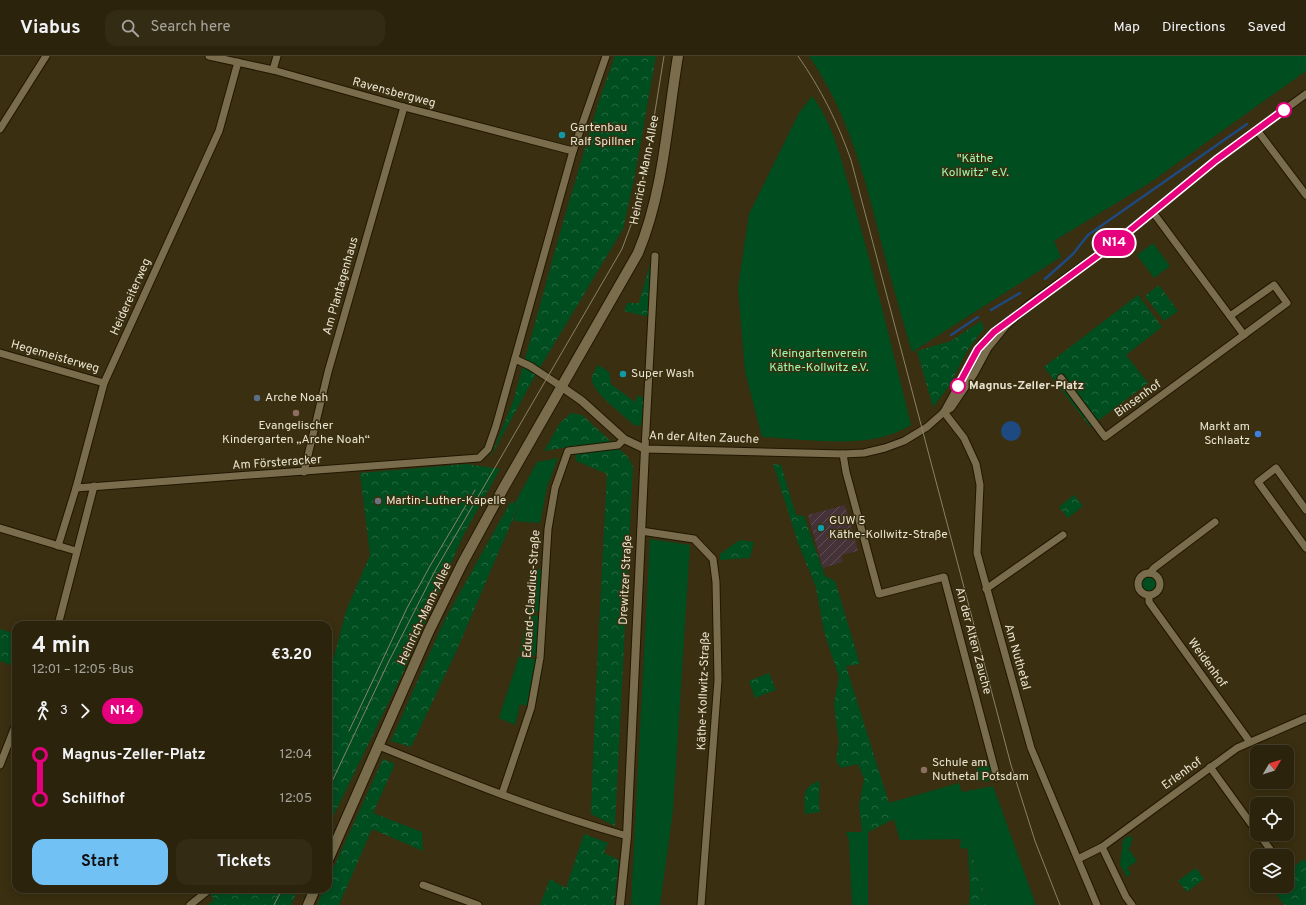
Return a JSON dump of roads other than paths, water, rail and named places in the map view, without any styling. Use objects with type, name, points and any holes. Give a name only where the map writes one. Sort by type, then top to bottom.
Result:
[{"type":"main road","name":"Heinrich-Mann-Allee","points":[[332,851],[452,584],[504,487],[629,271],[646,233],[659,176],[678,56]]},
{"type":"main road","points":[[308,905],[313,893]]},
{"type":"street","points":[[0,129],[46,56]]},
{"type":"street","name":"Ravensbergweg","points":[[209,56],[273,70],[404,107],[573,151]]},
{"type":"street","points":[[273,70],[277,56]]},
{"type":"street","points":[[562,387],[530,366],[516,359],[573,151],[606,56]]},
{"type":"street","name":"Heidereiterweg","points":[[58,546],[76,488],[104,383],[219,131],[238,62]]},
{"type":"street","name":"An der Alten Zauche","points":[[562,387],[582,401],[624,439],[645,449],[843,454],[864,453],[885,448],[904,441],[927,427],[944,412],[951,408],[957,401],[988,348],[1014,317],[1028,305],[1116,242],[1152,211],[1306,94]]},
{"type":"street","name":"Am Plantagenhaus","points":[[304,472],[328,372],[404,107]]},
{"type":"street","points":[[1257,130],[1306,195]]},
{"type":"street","points":[[1152,211],[1244,335]]},
{"type":"street","name":"Drewitzer Straße","points":[[620,905],[627,836],[655,256]]},
{"type":"street","name":"Binsenhof","points":[[1062,378],[1105,437],[1287,303],[1274,285],[1230,316]]},
{"type":"street","name":"Hegemeisterweg","points":[[0,353],[104,383]]},
{"type":"street","name":"Am Försteracker","points":[[76,488],[479,458],[488,449],[516,359]]},
{"type":"street","name":"Am Nuthetal","points":[[944,412],[964,438],[976,464],[980,485],[977,553],[1031,748],[1097,905]]},
{"type":"street","name":"Eduard-Claudius-Straße","points":[[502,794],[531,708],[540,651],[548,530],[557,480],[568,451],[618,445],[624,439]]},
{"type":"street","name":"An der Alten Zauche","points":[[843,454],[846,472],[879,594],[944,577],[997,778]]},
{"type":"street","points":[[1306,510],[1276,468],[1258,482],[1306,548]]},
{"type":"street","points":[[59,621],[94,486]]},
{"type":"street","name":"Weidenhof","points":[[1214,522],[1154,568],[1150,573],[1141,577],[1138,582],[1141,591],[1149,596],[1149,602],[1250,742]]},
{"type":"street","points":[[0,528],[76,551]]},
{"type":"street","name":"Käthe-Kollwitz-Straße","points":[[641,531],[694,539],[713,559],[716,582],[718,680],[701,905]]},
{"type":"street","points":[[986,589],[1063,535]]},
{"type":"street","points":[[1149,596],[1154,594],[1160,587],[1157,577],[1150,573]]},
{"type":"street","name":"Erlenhof","points":[[1078,859],[1102,848],[1237,748],[1306,718]]},
{"type":"street","points":[[0,765],[12,734]]},
{"type":"street","points":[[379,746],[502,794],[591,826],[627,836]]},
{"type":"street","points":[[1210,767],[1250,822]]},
{"type":"street","points":[[1102,848],[1126,897],[1132,905]]},
{"type":"street","points":[[423,884],[478,905]]},
{"type":"street","points":[[190,905],[205,893]]},
{"type":"water","points":[[1011,421],[1018,424],[1021,431],[1018,438],[1011,441],[1004,438],[1001,431],[1004,424]]},
{"type":"waterway","points":[[1045,279],[1073,254],[1088,235],[1247,124]]},
{"type":"waterway","points":[[991,310],[1020,293]]},
{"type":"waterway","points":[[951,335],[978,317]]},
{"type":"tram line","points":[[332,782],[389,661],[436,569],[622,249],[641,198],[664,56]]},
{"type":"tram line","points":[[798,56],[828,106],[851,160],[1011,765],[1035,841],[1060,905]]},
{"type":"tram line","points":[[349,731],[407,608],[475,490]]},
{"type":"tram line","points":[[274,905],[280,893]]},
{"type":"place","name":"Gartenbau Ralf Spillner","points":[[562,135]]},
{"type":"place","name":"Super Wash","points":[[623,374]]},
{"type":"place","name":"Magnus-Zeller-Platz","points":[[958,386]]},
{"type":"place","name":"Arche Noah","points":[[257,398]]},
{"type":"place","name":"Evangelischer Kindergarten „Arche Noah“","points":[[296,413]]},
{"type":"place","name":"Markt am Schlaatz","points":[[1258,434]]},
{"type":"place","name":"Martin-Luther-Kapelle","points":[[378,501]]},
{"type":"place","name":"GUW 5 Käthe-Kollwitz-Straße","points":[[821,528]]},
{"type":"place","name":"Schule am Nuthetal Potsdam","points":[[924,770]]},
{"type":"park label","name":"\"Käthe Kollwitz\" e.V.","points":[[975,166]]},
{"type":"park label","name":"Kleingartenverein Käthe-Kollwitz e.V.","points":[[819,361]]}]
